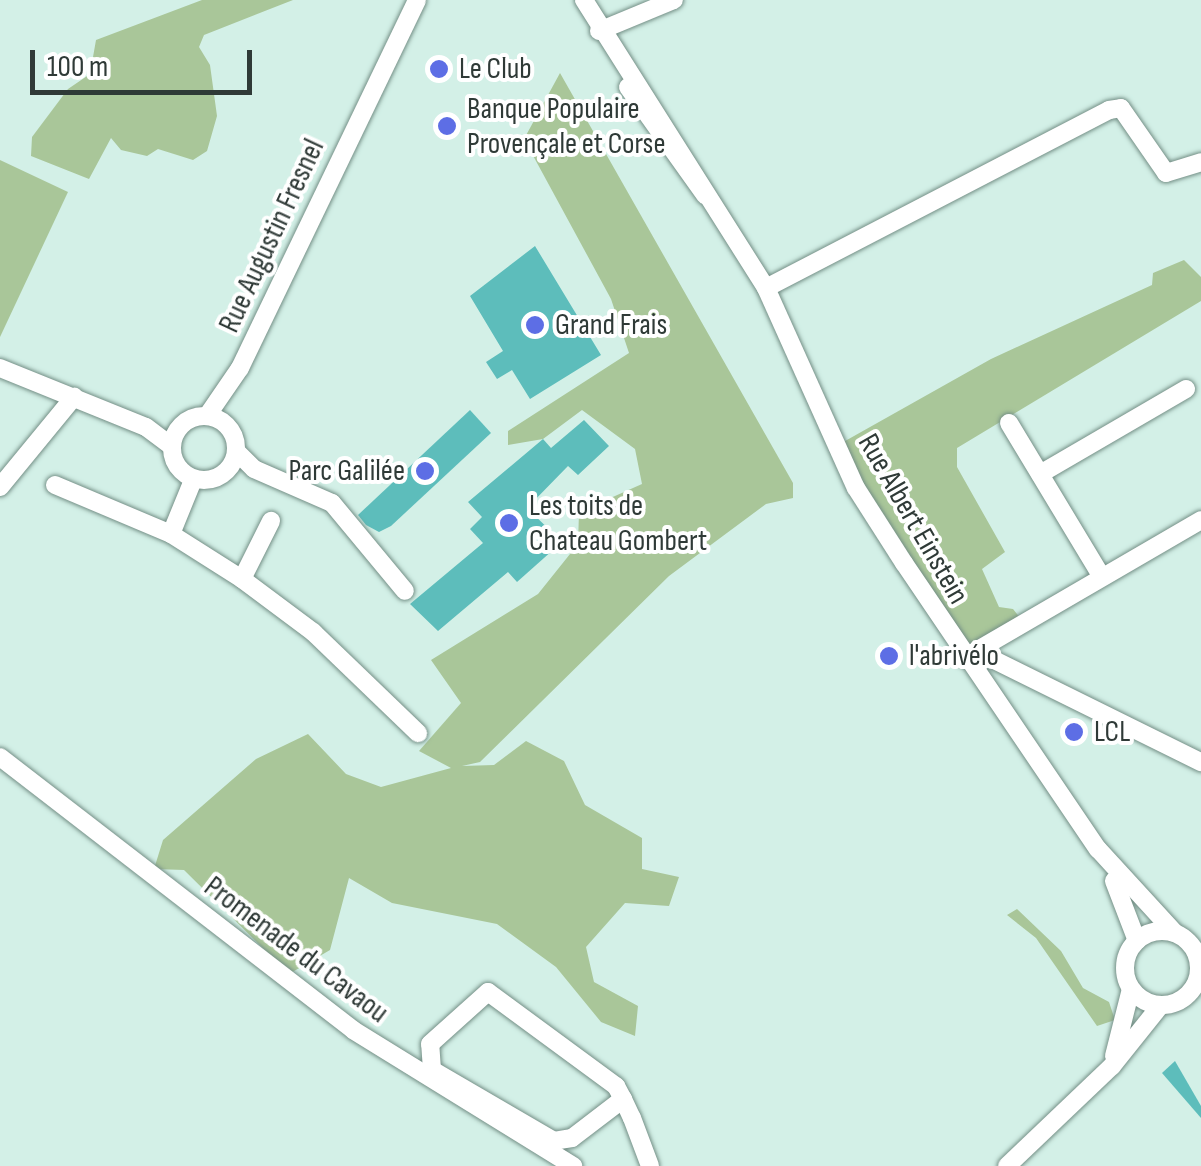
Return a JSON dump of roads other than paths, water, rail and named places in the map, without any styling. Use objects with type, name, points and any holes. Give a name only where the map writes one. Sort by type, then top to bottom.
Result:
[{"type":"street","name":"Rue Augustin Fresnel","points":[[380,72],[408,0]]},
{"type":"street","name":"Rue Augustin Fresnel","points":[[207,416],[240,368],[417,0]]},
{"type":"street","points":[[599,32],[674,0]]},
{"type":"street","name":"Rue Albert Einstein","points":[[582,3],[688,180],[710,199],[766,288],[856,488],[1098,849],[1133,916],[1137,940]]},
{"type":"street","points":[[766,288],[1109,110],[1121,108],[1166,173],[1201,162]]},
{"type":"street","points":[[0,368],[146,426],[171,446],[176,466],[194,480]]},
{"type":"street","name":"Rue Augustin Fresnel","points":[[226,425],[240,368]]},
{"type":"street","points":[[1040,474],[1186,389]]},
{"type":"street","points":[[0,487],[74,397]]},
{"type":"street","points":[[146,426],[180,426],[207,416],[226,425],[232,460]]},
{"type":"street","points":[[1009,423],[1102,577]]},
{"type":"street","points":[[171,446],[180,426]]},
{"type":"street","points":[[232,460],[332,503],[405,591]]},
{"type":"street","points":[[170,534],[194,480],[232,460]]},
{"type":"street","points":[[55,485],[170,534],[242,579],[313,632],[418,733]]},
{"type":"street","points":[[970,655],[1201,520]]},
{"type":"street","points":[[242,579],[271,521]]},
{"type":"street","points":[[970,655],[1201,762]]},
{"type":"street","name":"Promenade du Cavaou","points":[[0,757],[353,1030],[573,1166]]},
{"type":"street","name":"Rue Albert Einstein","points":[[1098,849],[1188,939]]},
{"type":"street","points":[[1007,1166],[1112,1066],[1160,1006],[1180,1001],[1200,976],[1188,939],[1137,940],[1125,965],[1131,990],[1112,1066]]},
{"type":"street","points":[[1131,990],[1160,1006]]},
{"type":"street","points":[[623,1099],[572,1138],[554,1141],[432,1070],[430,1044],[488,992],[594,1068],[623,1099],[650,1166]]},
{"type":"street","points":[[1022,1166],[1068,1109]]},
{"type":"place","name":"Le Club","points":[[439,69]]},
{"type":"place","name":"Banque Populaire Provençale et Corse","points":[[447,126]]},
{"type":"place","name":"Grand Frais","points":[[535,325]]},
{"type":"place","name":"Parc Galilée","points":[[425,471]]},
{"type":"place","name":"Les toits de Chateau Gombert","points":[[509,523]]},
{"type":"place","name":"l'abrivélo","points":[[889,656]]},
{"type":"place","name":"LCL","points":[[1074,732]]}]
